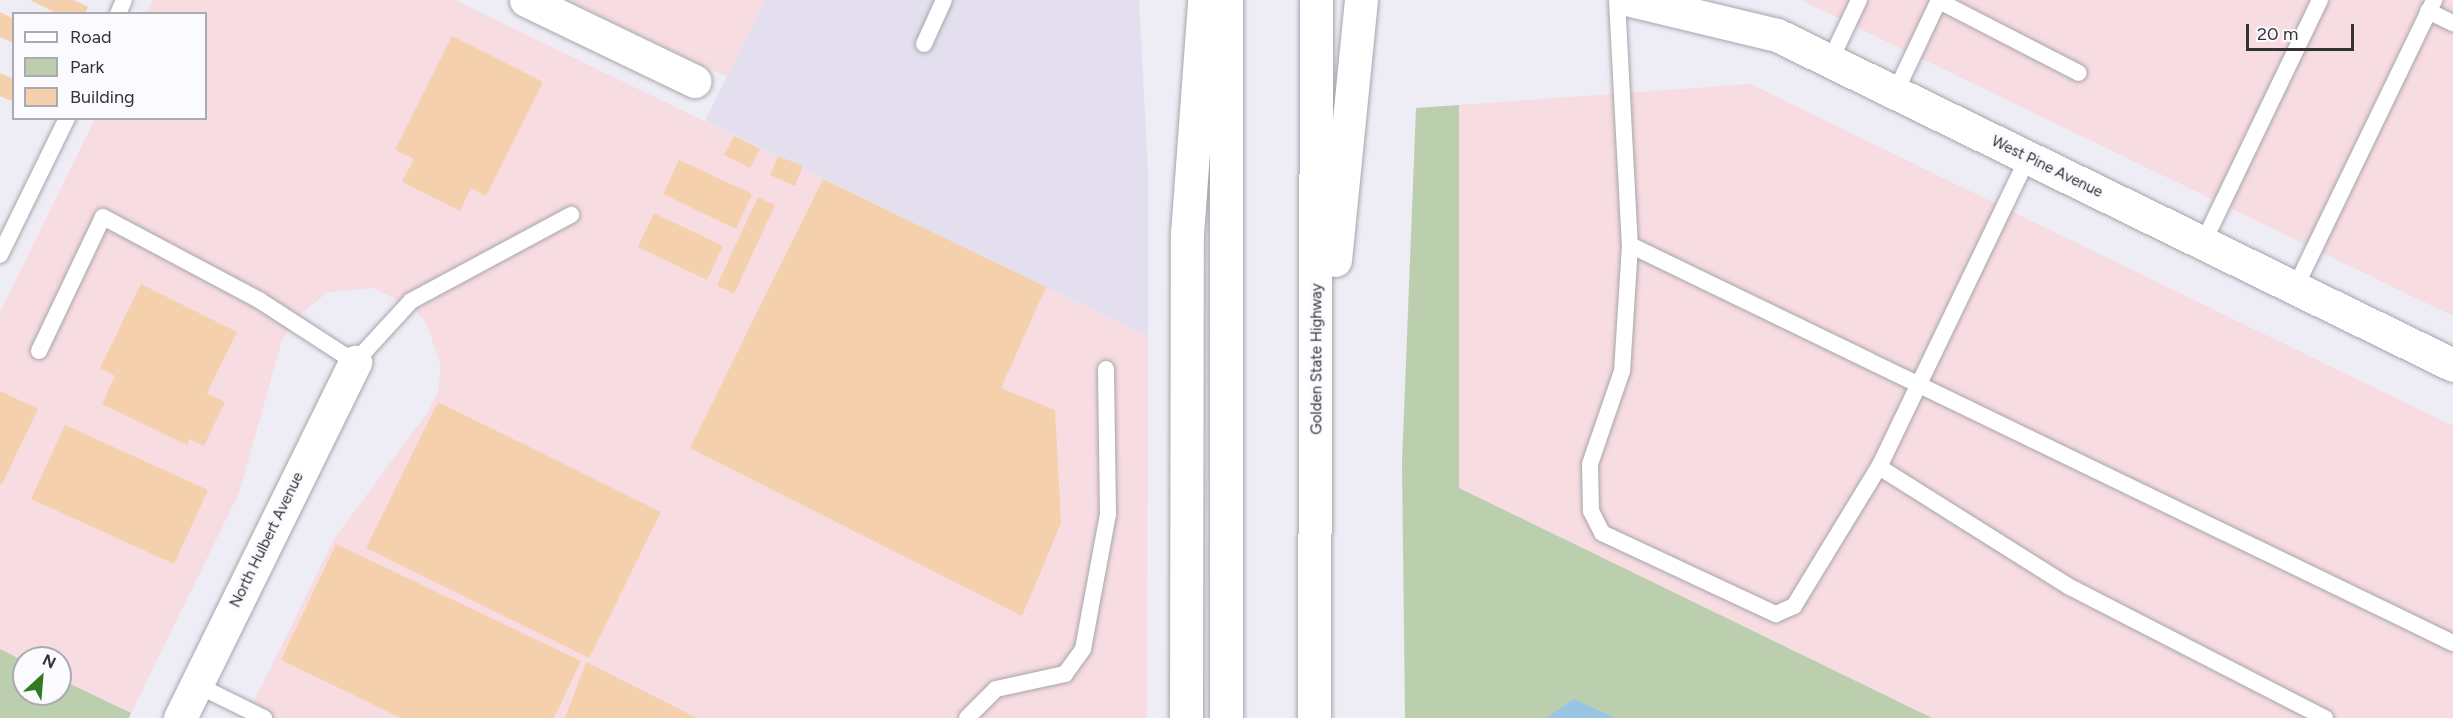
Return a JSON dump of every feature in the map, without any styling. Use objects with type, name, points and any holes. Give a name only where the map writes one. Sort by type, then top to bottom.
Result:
[{"type":"main road","points":[[526,0],[694,81]]},
{"type":"main road","points":[[1186,718],[1187,234],[1204,0]]},
{"type":"main road","points":[[1226,0],[1226,718]]},
{"type":"main road","name":"Golden State Highway","points":[[1314,718],[1318,429],[1316,0]]},
{"type":"main road","points":[[1318,429],[1361,0]]},
{"type":"main road","name":"West Pine Avenue","points":[[1631,0],[1777,35],[2453,365]]},
{"type":"main road","name":"North Hulbert Avenue","points":[[180,718],[355,362]]},
{"type":"lane","points":[[924,44],[944,0]]},
{"type":"lane","points":[[1617,0],[1630,245],[1622,371],[1590,464],[1591,511],[1602,533],[1776,614],[1794,606],[1880,467],[2028,158]]},
{"type":"lane","points":[[1830,61],[1858,0]]},
{"type":"lane","points":[[1895,93],[1939,0],[2079,73]]},
{"type":"lane","points":[[2203,243],[2320,0]]},
{"type":"lane","points":[[2295,288],[2431,6],[2453,23]]},
{"type":"lane","points":[[0,255],[66,120]]},
{"type":"lane","points":[[39,351],[103,217],[259,300],[355,362],[411,300],[571,215]]},
{"type":"lane","points":[[1630,245],[2453,643]]},
{"type":"lane","points":[[967,718],[996,689],[1065,674],[1083,649],[1108,514],[1106,369]]},
{"type":"lane","points":[[1880,467],[2078,591],[2325,718]]},
{"type":"lane","points":[[196,685],[264,718]]},
{"type":"shaded area","points":[[153,0],[455,0],[1148,337],[1147,718],[246,718],[334,539],[428,412],[438,391],[441,367],[427,324],[414,308],[373,288],[328,292],[294,319],[282,340],[239,493],[131,713],[72,685],[72,646],[12,646],[12,655],[0,649],[0,312],[95,120],[207,120],[207,12],[147,12]]},
{"type":"shaded area","points":[[568,0],[765,0],[727,77]]},
{"type":"shaded area","points":[[765,0],[1139,0],[1148,171],[1148,337],[705,121]]},
{"type":"shaded area","points":[[1801,0],[2453,0],[2453,316],[2001,97]]},
{"type":"shaded area","points":[[1750,84],[2453,426],[2453,718],[1932,718],[1459,488],[1459,105]]},
{"type":"green space","points":[[1459,105],[1459,488],[1932,718],[1405,718],[1402,463],[1416,108]]},
{"type":"green space","points":[[0,649],[12,655],[12,706],[72,706],[72,685],[131,713],[129,718],[0,718]]},
{"type":"water","points":[[1574,699],[1615,718],[1546,718]]},
{"type":"building","points":[[30,0],[74,0],[88,7],[86,12],[54,12]]},
{"type":"building","points":[[0,12],[12,18],[12,42],[0,37]]},
{"type":"building","points":[[452,36],[543,82],[486,196],[471,188],[460,211],[402,182],[414,159],[395,150]]},
{"type":"building","points":[[0,73],[12,78],[12,101],[0,96]]},
{"type":"building","points":[[734,136],[760,149],[750,168],[724,155]]},
{"type":"building","points":[[778,156],[803,166],[795,186],[770,175]]},
{"type":"building","points":[[679,160],[752,194],[736,229],[663,194]]},
{"type":"building","points":[[823,179],[1046,287],[1001,388],[1055,410],[1061,523],[1022,616],[690,448]]},
{"type":"building","points":[[758,197],[775,205],[734,294],[717,285]]},
{"type":"building","points":[[654,213],[723,246],[707,280],[638,247]]},
{"type":"building","points":[[141,284],[237,332],[207,393],[225,402],[204,446],[190,439],[187,445],[102,404],[115,376],[100,368]]},
{"type":"building","points":[[0,391],[38,409],[2,484],[0,483]]},
{"type":"building","points":[[438,402],[661,512],[589,658],[366,548]]},
{"type":"building","points":[[65,425],[208,490],[174,564],[31,499]]},
{"type":"building","points":[[336,544],[581,661],[554,718],[401,718],[281,660]]},
{"type":"building","points":[[586,662],[697,718],[565,718]]}]
